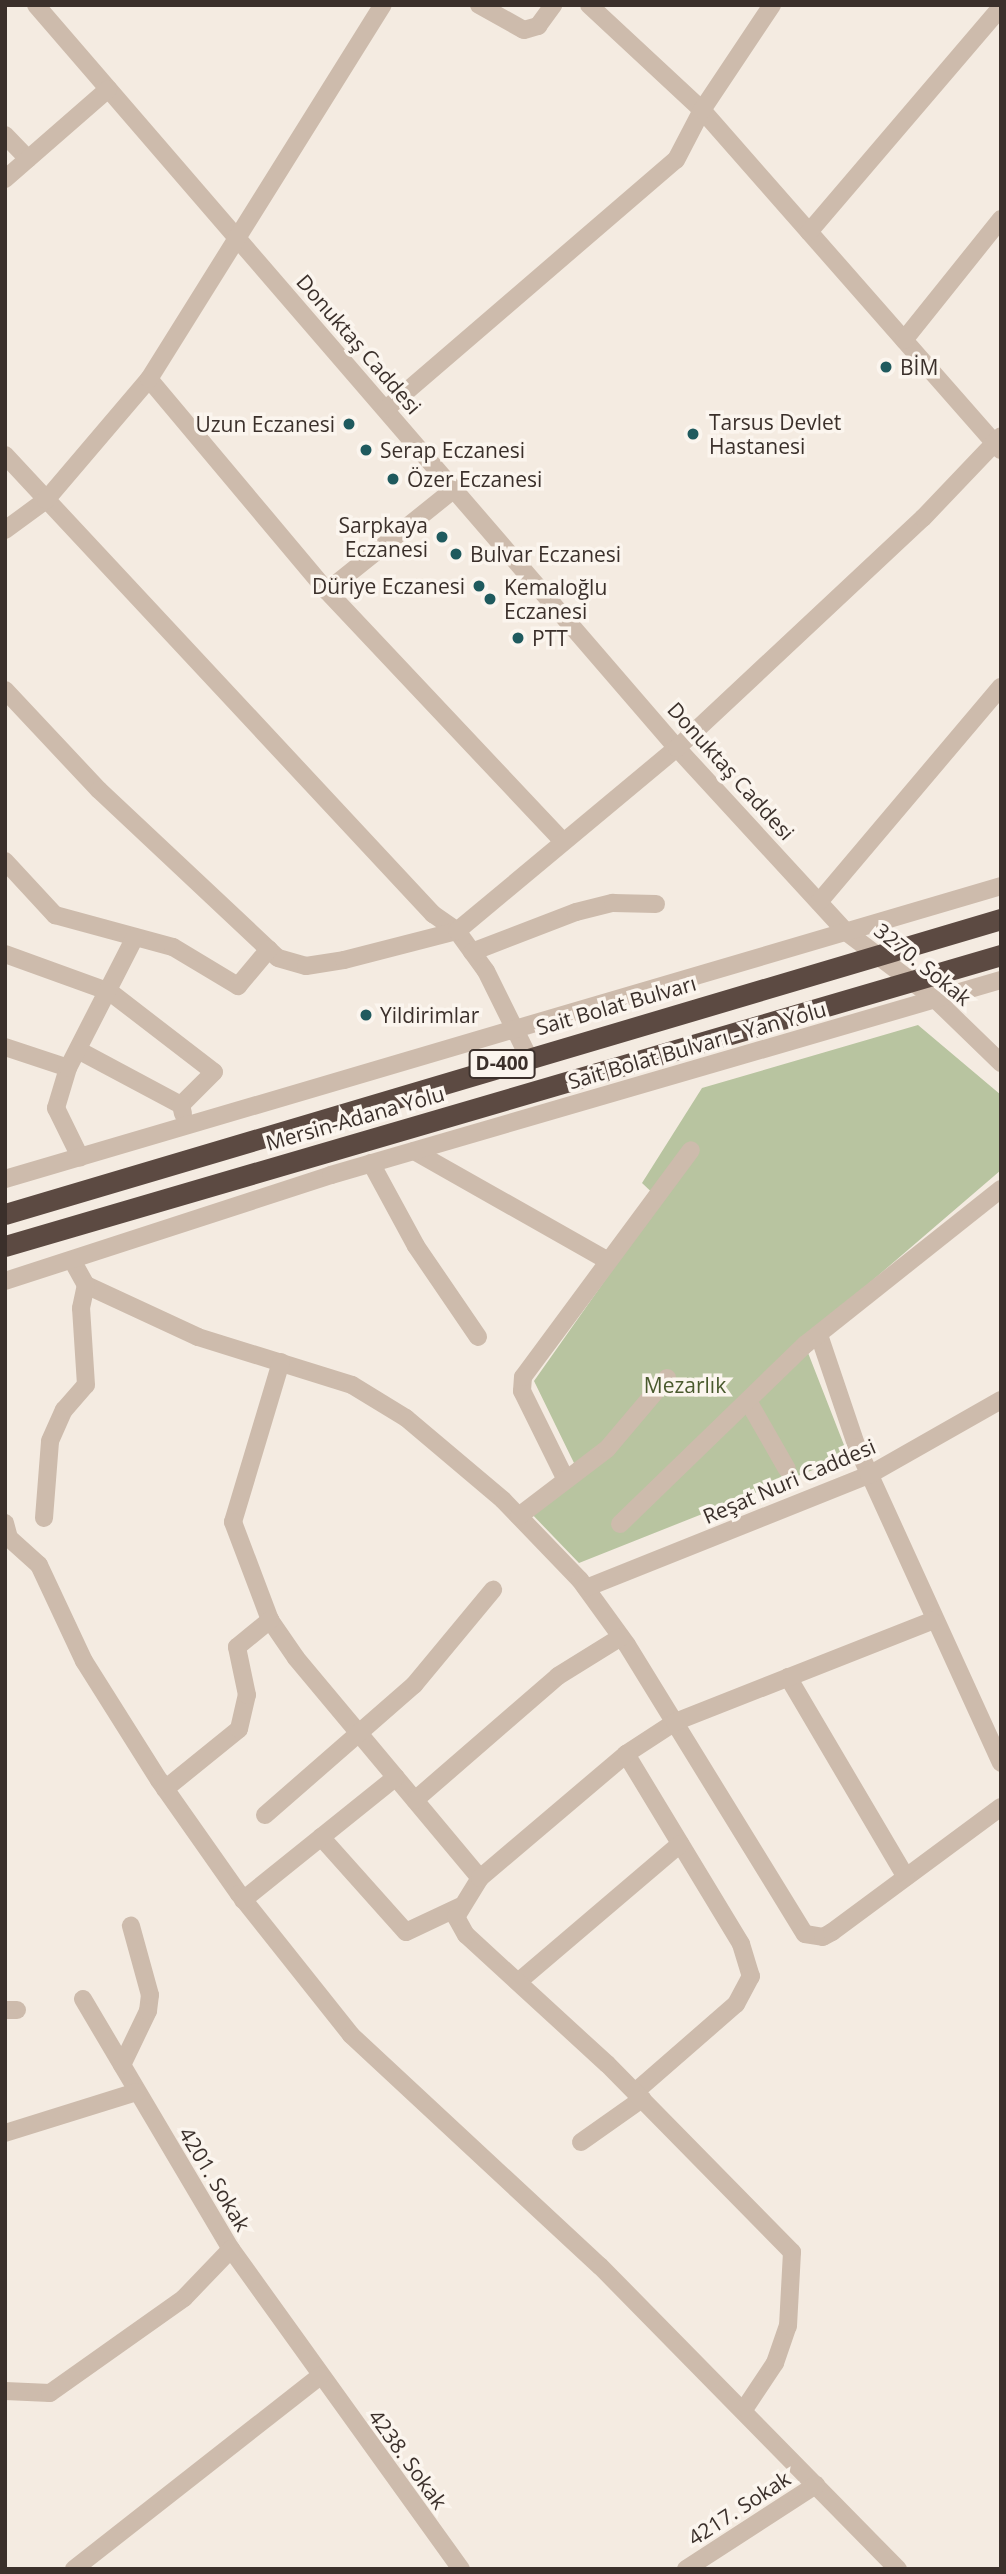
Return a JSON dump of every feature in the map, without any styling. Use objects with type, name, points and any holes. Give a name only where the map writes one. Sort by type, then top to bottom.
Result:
[{"type":"highway","name":"Sait Bolat Bulvarı","points":[[5,1214],[528,1056],[1001,919]]},
{"type":"highway","name":"Mersin-Adana Yolu","points":[[5,1246],[1001,955]]},
{"type":"street","name":"Donuktaş Caddesi","points":[[36,5],[677,748],[845,931]]},
{"type":"street","points":[[5,530],[46,500],[149,379],[383,5]]},
{"type":"street","points":[[480,5],[524,30],[538,26],[553,5]]},
{"type":"street","points":[[8,699],[269,949],[291,964],[306,966],[457,931],[562,840],[677,748],[923,518],[999,443],[904,340],[702,110],[589,5]]},
{"type":"street","points":[[386,409],[676,160],[702,110],[772,5]]},
{"type":"street","points":[[809,232],[1001,7]]},
{"type":"street","points":[[5,178],[108,89]]},
{"type":"street","points":[[5,135],[28,159]]},
{"type":"street","points":[[904,340],[1001,219]]},
{"type":"street","points":[[149,379],[327,591],[562,840]]},
{"type":"street","points":[[5,455],[433,914],[457,931],[516,1029],[528,1056]]},
{"type":"street","points":[[327,591],[453,489]]},
{"type":"street","points":[[819,902],[1001,687]]},
{"type":"street","points":[[5,861],[55,915],[173,947],[238,986],[269,949]]},
{"type":"street","points":[[5,1179],[1001,886]]},
{"type":"street","points":[[472,952],[576,912],[613,903],[656,904]]},
{"type":"street","name":"3270. Sokak","points":[[845,931],[880,953],[908,982],[935,999],[1001,1063]]},
{"type":"street","points":[[80,1157],[56,1108],[68,1068],[110,992],[135,937]]},
{"type":"street","points":[[5,954],[110,992],[214,1072],[181,1105]]},
{"type":"street","name":"Sait Bolat Bulvarı - Yan Yolu","points":[[5,1281],[371,1163],[1001,980]]},
{"type":"street","points":[[5,1047],[68,1068]]},
{"type":"street","points":[[78,1050],[181,1105],[187,1126]]},
{"type":"street","points":[[565,1478],[522,1391],[523,1377],[691,1150]]},
{"type":"street","points":[[414,1151],[607,1260]]},
{"type":"street","points":[[371,1163],[416,1245],[478,1337]]},
{"type":"street","points":[[620,1524],[806,1344],[820,1338],[1001,1189]]},
{"type":"street","points":[[72,1260],[86,1285],[198,1336],[352,1385],[405,1418],[519,1516],[586,1588],[621,1637],[805,1934],[822,1937],[1001,1807]]},
{"type":"street","points":[[44,1518],[50,1440],[64,1410],[86,1385],[80,1308],[86,1285]]},
{"type":"street","points":[[820,1338],[869,1475],[932,1621],[1001,1763]]},
{"type":"street","points":[[281,1363],[233,1515],[271,1619],[360,1734],[480,1878]]},
{"type":"street","points":[[519,1516],[565,1478],[607,1449],[667,1378]]},
{"type":"street","name":"Reşat Nuri Caddesi","points":[[586,1588],[869,1475],[1001,1400]]},
{"type":"street","points":[[748,1401],[787,1469]]},
{"type":"street","points":[[6,1535],[39,1565],[84,1661],[165,1789],[243,1899],[351,2035],[745,2408],[898,2569]]},
{"type":"street","points":[[265,1815],[414,1685],[493,1590]]},
{"type":"street","points":[[165,1789],[239,1729],[247,1695],[237,1647],[271,1619]]},
{"type":"street","points":[[745,2408],[775,2363],[788,2326],[792,2252],[638,2096],[467,1935],[456,1917],[459,1907],[480,1878],[626,1754],[675,1722],[932,1621]]},
{"type":"street","points":[[415,1800],[558,1676],[621,1637]]},
{"type":"street","points":[[788,1677],[906,1877]]},
{"type":"street","points":[[581,2142],[638,2096],[736,2004],[751,1976],[741,1944],[626,1754]]},
{"type":"street","points":[[243,1899],[396,1777]]},
{"type":"street","points":[[321,1837],[406,1932],[459,1907]]},
{"type":"street","points":[[518,1982],[680,1844]]},
{"type":"street","points":[[121,2065],[144,2022],[150,1995],[131,1926]]},
{"type":"street","name":"4201. Sokak","points":[[83,1999],[231,2249],[320,2376]]},
{"type":"street","points":[[5,2133],[137,2092]]},
{"type":"street","points":[[5,2391],[50,2393],[184,2298],[231,2249]]},
{"type":"street","points":[[74,2569],[320,2376]]},
{"type":"street","name":"4238. Sokak","points":[[320,2376],[461,2569]]},
{"type":"street","name":"4217. Sokak","points":[[686,2569],[816,2485]]},
{"type":"green space","name":"Mezarlık","points":[[918,1025],[1001,1095],[1001,1170],[803,1340],[844,1445],[838,1460],[579,1563],[527,1509],[574,1463],[534,1381],[661,1201],[642,1183],[702,1088]]},
{"type":"place","name":"BİM","points":[[886,367]]},
{"type":"place","name":"Uzun Eczanesi","points":[[349,424]]},
{"type":"place","name":"Tarsus Devlet Hastanesi","points":[[693,434]]},
{"type":"place","name":"Serap Eczanesi","points":[[366,450]]},
{"type":"place","name":"Özer Eczanesi","points":[[393,479]]},
{"type":"place","name":"Sarpkaya Eczanesi","points":[[442,537]]},
{"type":"place","name":"Bulvar Eczanesi","points":[[456,554]]},
{"type":"place","name":"Düriye Eczanesi","points":[[479,586]]},
{"type":"place","name":"Kemaloğlu Eczanesi","points":[[490,599]]},
{"type":"place","name":"PTT","points":[[518,638]]},
{"type":"place","name":"Yildirimlar","points":[[366,1015]]}]
